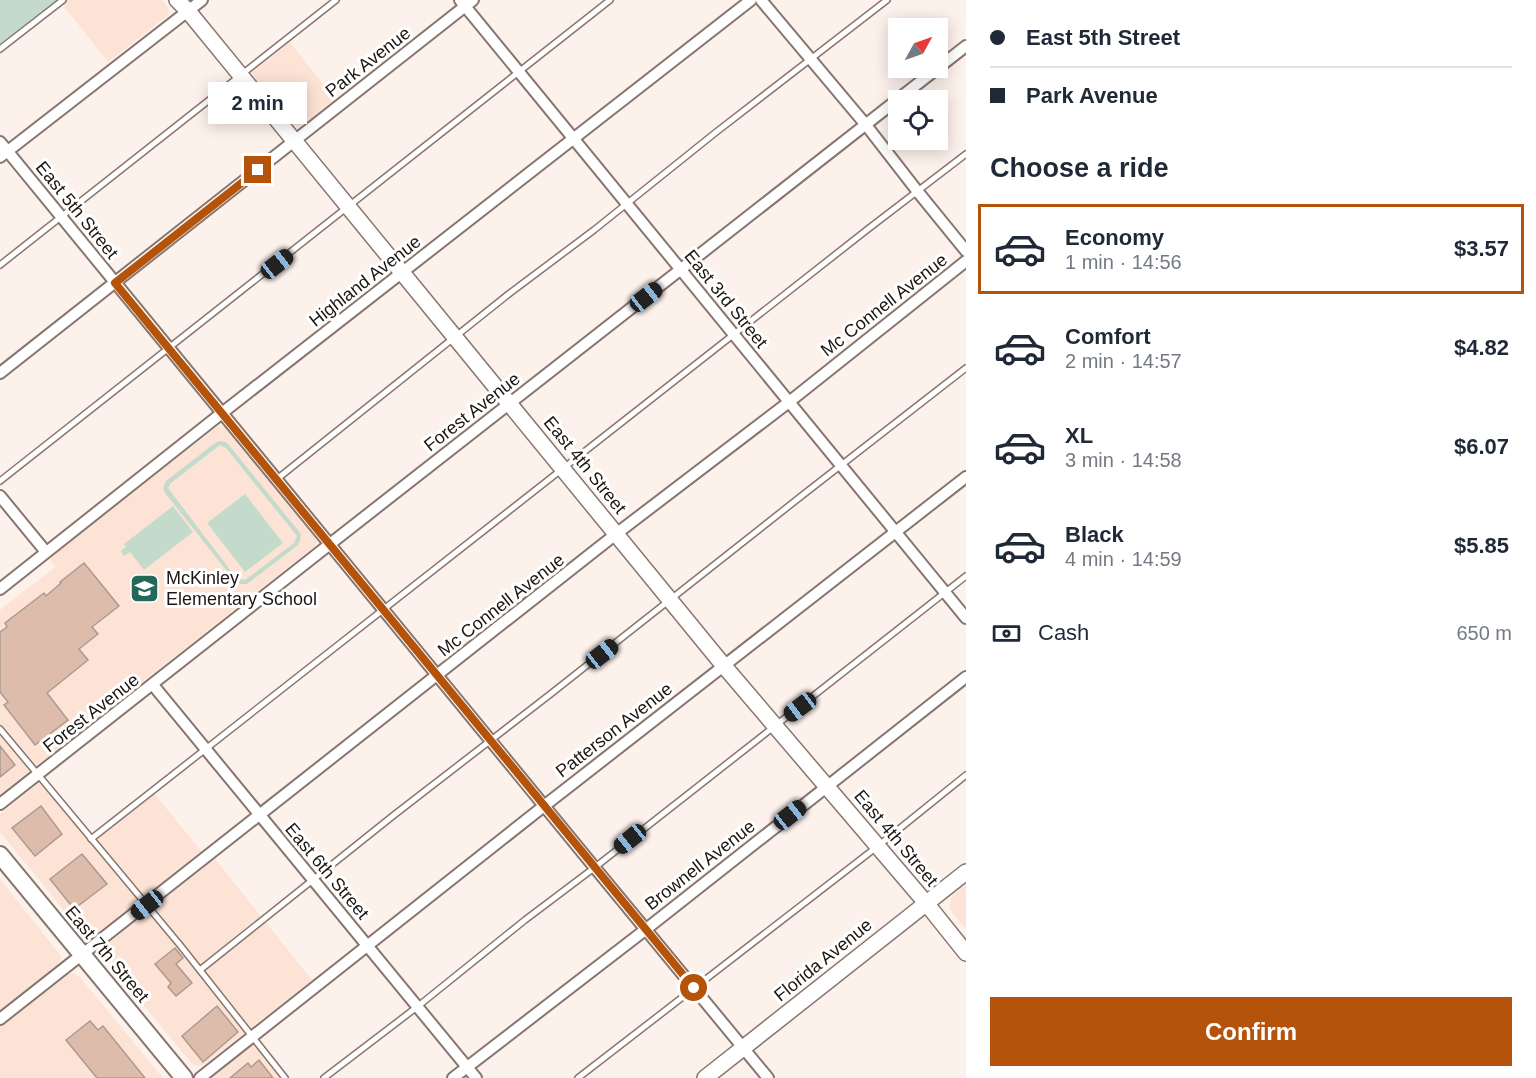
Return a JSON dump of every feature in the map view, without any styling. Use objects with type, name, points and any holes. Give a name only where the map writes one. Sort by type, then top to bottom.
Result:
[{"type":"main road","name":"East 7th Street","points":[[0,855],[184,1078]]},
{"type":"street","points":[[4,154],[182,6],[202,0]]},
{"type":"street","name":"Highland Avenue","points":[[0,589],[751,0]]},
{"type":"street","points":[[761,0],[866,125],[966,251]]},
{"type":"street","name":"East 3rd Street","points":[[466,2],[573,139],[966,618]]},
{"type":"street","name":"Park Avenue","points":[[0,373],[294,142],[466,2]]},
{"type":"street","name":"East 4th Street","points":[[182,6],[724,666],[966,953]]},
{"type":"street","name":"Forest Avenue","points":[[0,804],[966,46]]},
{"type":"street","name":"East 5th Street","points":[[0,142],[4,154],[61,217],[768,1078]]},
{"type":"street","name":"Mc Connell Avenue","points":[[0,1019],[966,261]]},
{"type":"street","name":"Patterson Avenue","points":[[200,1078],[966,477]]},
{"type":"street","points":[[0,496],[46,552]]},
{"type":"street","name":"Brownell Avenue","points":[[453,1078],[966,677]]},
{"type":"street","name":"East 6th Street","points":[[153,685],[476,1078]]},
{"type":"street","name":"Florida Avenue","points":[[705,1078],[966,872]]},
{"type":"lane","points":[[0,49],[63,0]]},
{"type":"lane","points":[[0,265],[336,0]]},
{"type":"lane","points":[[0,481],[610,0]]},
{"type":"lane","points":[[276,479],[886,0]]},
{"type":"lane","points":[[91,839],[966,154]]},
{"type":"lane","points":[[200,970],[394,815],[966,368]]},
{"type":"lane","points":[[324,1078],[966,576]]},
{"type":"lane","points":[[0,729],[147,905],[285,1078]]},
{"type":"lane","points":[[578,1078],[966,775]]},
{"type":"shaded area","points":[[59,0],[162,0],[169,11],[167,16],[108,62]]},
{"type":"shaded area","points":[[290,42],[335,99],[306,123],[298,126],[293,124],[251,72]]},
{"type":"shaded area","name":"McKinley Elementary School","points":[[220,426],[225,427],[316,537],[318,540],[316,545],[0,794],[0,610],[55,567],[50,560],[53,555]]},
{"type":"shaded area","points":[[45,778],[95,840],[154,793],[201,851],[93,936],[84,935],[0,832],[0,814]]},
{"type":"shaded area","points":[[215,859],[312,980],[203,1065],[197,1067],[192,1064],[102,953],[105,946]]},
{"type":"shaded area","points":[[0,879],[61,956],[61,959],[57,965],[0,1009]]},
{"type":"shaded area","points":[[966,885],[966,929],[953,914],[950,904],[952,896]]},
{"type":"shaded area","points":[[73,973],[79,976],[163,1078],[0,1078],[0,1027]]},
{"type":"shaded area","points":[[260,1040],[291,1078],[211,1078]]},
{"type":"green space","points":[[0,0],[57,0],[0,44]]},
{"type":"green space","points":[[220,441],[229,445],[301,534],[298,545],[247,584],[240,584],[234,580],[163,488],[166,481]],"holes":[[[220,445],[226,448],[297,536],[294,543],[245,580],[234,575],[168,488],[171,483]]]},
{"type":"green space","points":[[245,494],[283,543],[245,572],[207,523]]},
{"type":"green space","points":[[173,506],[193,532],[144,570],[130,552],[124,556],[121,551],[126,547],[124,544]]},
{"type":"building","points":[[84,563],[119,606],[92,627],[98,634],[79,649],[88,660],[47,693],[68,720],[35,745],[4,705],[8,702],[0,692],[0,632],[7,627],[5,623],[44,593],[46,596]]},
{"type":"building","points":[[0,746],[15,765],[0,777]]},
{"type":"building","points":[[41,806],[62,834],[35,856],[12,828]]},
{"type":"building","points":[[82,854],[107,884],[74,909],[50,879]]},
{"type":"building","points":[[175,948],[183,958],[176,964],[192,983],[176,996],[168,987],[171,983],[155,964]]},
{"type":"building","points":[[217,1006],[238,1032],[203,1062],[182,1036]]},
{"type":"building","points":[[90,1021],[98,1030],[103,1026],[145,1078],[97,1078],[66,1040]]},
{"type":"building","points":[[259,1060],[273,1078],[230,1078],[248,1063],[251,1067]]},
{"type":"place","name":"McKinley Elementary School","points":[[145,588]]},
{"type":"route","points":[[258,170],[115,283],[694,988]]}]
